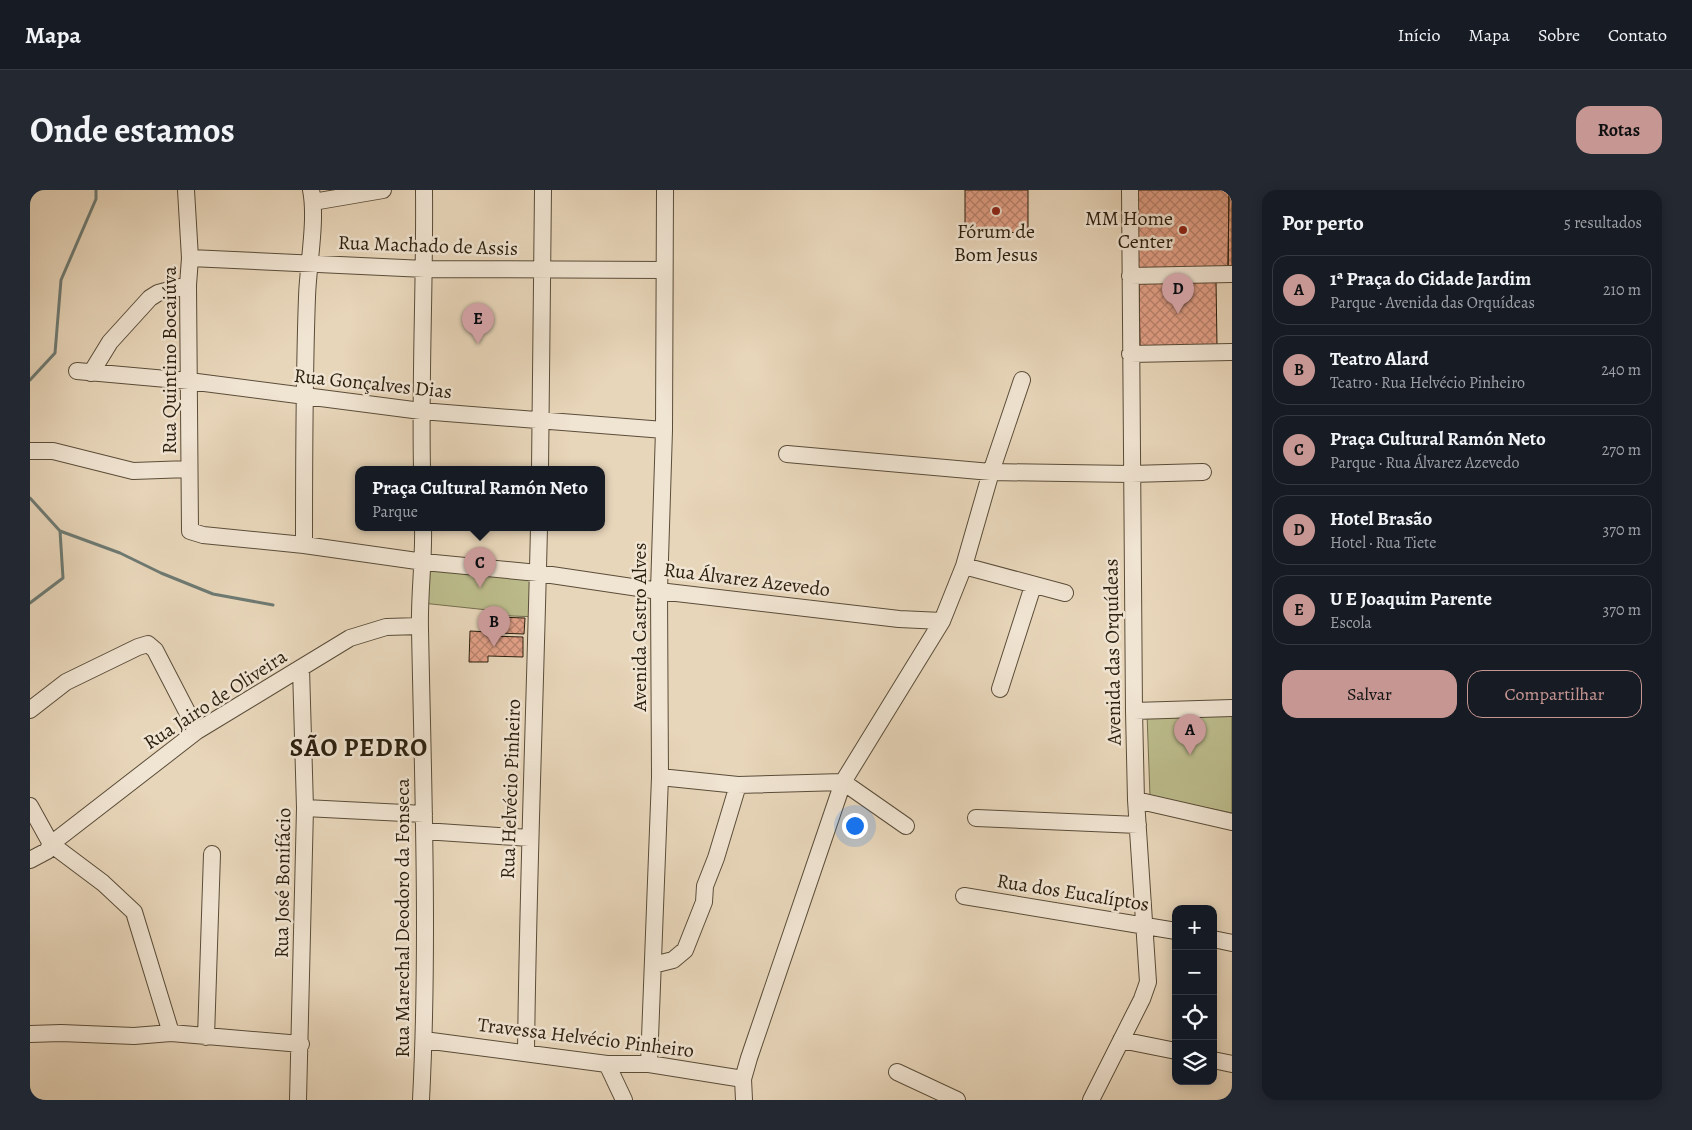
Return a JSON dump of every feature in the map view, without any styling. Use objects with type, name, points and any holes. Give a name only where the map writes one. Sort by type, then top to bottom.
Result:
[{"type":"street","name":"Rua Quintino Bocaiúva","points":[[186,190],[190,258],[188,286],[190,531]]},
{"type":"street","points":[[304,545],[304,398],[312,196],[383,190]]},
{"type":"street","points":[[422,466],[421,412],[425,269],[424,190]]},
{"type":"street","points":[[540,466],[542,190]]},
{"type":"street","name":"Avenida Castro Alves","points":[[649,1064],[660,777],[660,591],[664,430],[665,190]]},
{"type":"street","name":"Avenida das Orquídeas","points":[[1091,1100],[1142,999],[1148,982],[1136,800],[1130,474],[1130,190]]},
{"type":"street","name":"Rua Machado de Assis","points":[[190,258],[425,269],[664,270]]},
{"type":"street","points":[[1130,276],[1232,274]]},
{"type":"street","name":"Rua Gonçalves Dias","points":[[188,286],[158,293],[150,298],[84,372],[189,381],[304,398],[421,412],[541,419],[664,430]]},
{"type":"street","points":[[1130,354],[1232,352]]},
{"type":"street","points":[[744,1100],[743,1079],[843,782],[942,621],[964,566],[991,472],[1022,380]]},
{"type":"street","points":[[30,451],[53,451],[133,471],[190,469]]},
{"type":"street","points":[[788,454],[991,472],[1130,474],[1203,472]]},
{"type":"street","name":"Rua Álvarez Azevedo","points":[[190,531],[203,535],[304,545],[424,562],[538,572],[660,591],[899,619],[942,621]]},
{"type":"street","name":"Rua Marechal Deodoro da Fonseca","points":[[421,1100],[424,1040],[424,814],[420,626],[424,562],[423,531]]},
{"type":"street","name":"Rua Helvécio Pinheiro","points":[[526,1052],[529,838],[538,617],[539,531]]},
{"type":"street","points":[[964,566],[1033,586],[1065,593]]},
{"type":"street","points":[[1000,689],[1033,586]]},
{"type":"street","name":"Rua Jairo de Oliveira","points":[[30,860],[47,851],[50,844],[197,731],[350,638],[386,627],[420,626]]},
{"type":"street","points":[[30,710],[66,682],[148,644],[152,646],[160,658],[197,731]]},
{"type":"street","name":"Rua José Bonifácio","points":[[298,1100],[301,1044],[305,808],[302,668]]},
{"type":"street","points":[[1134,710],[1232,708]]},
{"type":"street","points":[[660,777],[738,785],[843,782],[906,826]]},
{"type":"street","points":[[653,965],[674,960],[685,950],[704,902],[705,886],[716,858],[738,785]]},
{"type":"street","points":[[1136,800],[1232,822]]},
{"type":"street","points":[[30,806],[50,844],[103,883],[134,912],[171,1033]]},
{"type":"street","points":[[305,808],[424,814]]},
{"type":"street","points":[[976,818],[1138,824]]},
{"type":"street","points":[[424,831],[529,838]]},
{"type":"street","points":[[206,1037],[212,854]]},
{"type":"street","name":"Rua dos Eucalíptos","points":[[964,896],[1145,924],[1172,930]]},
{"type":"street","points":[[1217,940],[1232,943]]},
{"type":"street","points":[[30,1034],[61,1033],[134,1036],[171,1033],[301,1044]]},
{"type":"street","name":"Travessa Helvécio Pinheiro","points":[[424,1040],[607,1064],[649,1064],[743,1079]]},
{"type":"street","points":[[1122,1040],[1172,1051]]},
{"type":"street","points":[[1217,1061],[1232,1064]]},
{"type":"street","points":[[607,1064],[624,1100]]},
{"type":"street","points":[[897,1072],[957,1100]]},
{"type":"green space","points":[[424,562],[538,573],[538,617],[488,615],[488,610],[422,603]]},
{"type":"green space","points":[[1232,713],[1232,813],[1150,796],[1147,714]]},
{"type":"building","name":"Fórum de Bom Jesus","points":[[965,190],[1028,190],[1028,232],[965,234]]},
{"type":"building","name":"MM Home Center","points":[[1138,190],[1229,190],[1228,271],[1137,270]]},
{"type":"building","points":[[1229,190],[1232,190],[1232,271],[1228,271]]},
{"type":"building","points":[[1216,280],[1217,346],[1140,347],[1139,281]]},
{"type":"building","points":[[497,617],[525,618],[524,634],[497,633]]},
{"type":"building","points":[[470,631],[489,632],[489,636],[523,637],[523,657],[488,656],[488,662],[469,662]]},
{"type":"waterway","points":[[30,380],[55,353],[61,280],[96,199],[96,190]]},
{"type":"waterway","points":[[30,498],[60,531],[63,578],[30,603]]},
{"type":"waterway","points":[[60,531],[120,553],[161,573],[213,594],[273,605]]},
{"type":"place","name":"Fórum de Bom Jesus","points":[[996,211]]},
{"type":"place","name":"MM Home Center","points":[[1183,230]]},
{"type":"place","name":"Hotel Brasão","points":[[1178,314]]},
{"type":"place","name":"U E Joaquim Parente","points":[[478,344]]},
{"type":"place","name":"Praça Cultural Ramón Neto","points":[[480,588]]},
{"type":"place","name":"Teatro Alard","points":[[494,647]]},
{"type":"place","name":"1ª Praça do Cidade Jardim","points":[[1190,755]]},
{"type":"district","name":"SÃO PEDRO","points":[[359,747]]}]
